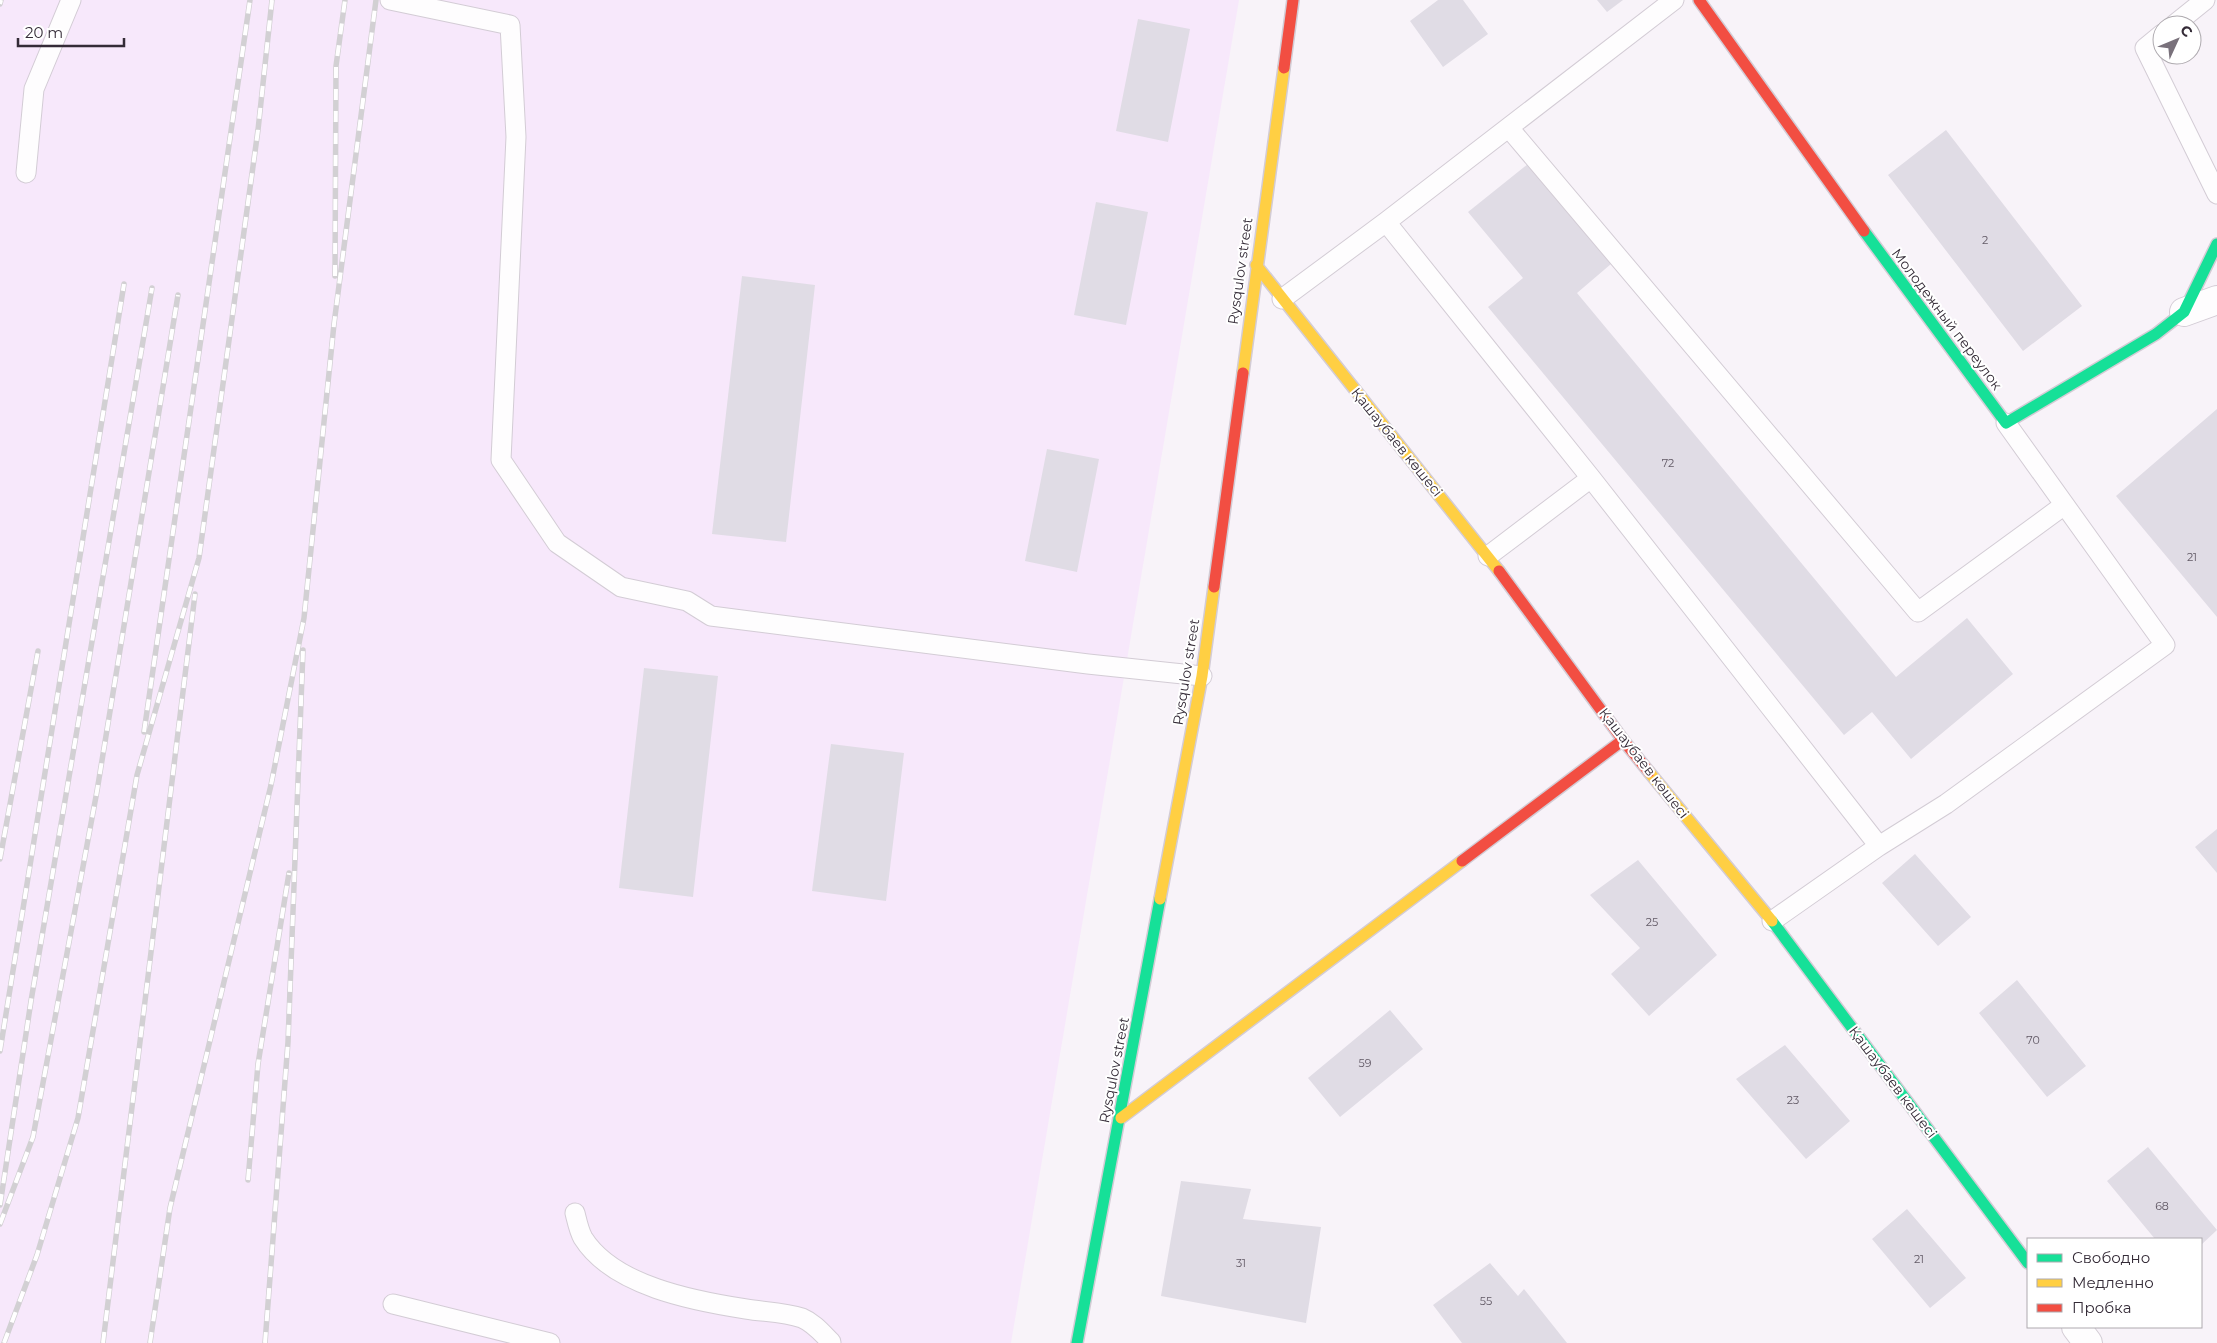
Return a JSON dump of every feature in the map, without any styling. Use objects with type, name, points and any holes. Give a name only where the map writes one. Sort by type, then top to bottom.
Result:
[{"type":"street","name":"Rysqulov street","points":[[1077,1343],[1202,676],[1293,0]]},
{"type":"street","name":"Молодежный переулок","points":[[1699,0],[1885,261],[2006,423]]},
{"type":"street","points":[[2184,312],[2217,244]]},
{"type":"street","name":"Қашаубаев көшесі","points":[[1256,265],[1488,556],[1623,740],[1772,921],[2027,1262]]},
{"type":"street","points":[[2006,423],[2156,334],[2184,312],[2217,300]]},
{"type":"street","points":[[1120,1118],[1623,740]]},
{"type":"street","points":[[2077,1328],[2088,1343]]},
{"type":"lane","points":[[26,173],[34,89],[71,0]]},
{"type":"lane","points":[[390,0],[510,25],[516,137],[501,460],[557,544],[621,586],[687,600],[711,616],[1088,664],[1202,676]]},
{"type":"lane","points":[[1282,299],[1386,222],[1674,0]]},
{"type":"lane","points":[[2186,15],[2205,0]]},
{"type":"lane","points":[[2152,42],[2145,48],[2152,62]]},
{"type":"lane","points":[[2153,65],[2217,194]]},
{"type":"lane","points":[[1509,128],[1918,612],[2063,506]]},
{"type":"lane","points":[[1386,222],[1591,478],[1878,846]]},
{"type":"lane","points":[[1772,921],[1878,846],[1946,804],[2165,645],[2063,506],[2006,423]]},
{"type":"lane","points":[[1488,556],[1591,478]]},
{"type":"lane","points":[[574,1213],[582,1237],[594,1253],[647,1286],[689,1298],[786,1314],[814,1325],[834,1343]]},
{"type":"lane","points":[[393,1304],[550,1343]]},
{"type":"shaded area","points":[[0,0],[1239,0],[1011,1343],[0,1343]]},
{"type":"building","points":[[1438,0],[1463,0],[1488,34],[1443,67],[1410,21]]},
{"type":"building","points":[[1597,0],[1623,0],[1607,12]]},
{"type":"building","points":[[1138,19],[1190,29],[1168,142],[1116,131]]},
{"type":"building","points":[[1946,130],[2082,306],[2023,351],[1888,175]]},
{"type":"building","points":[[1528,164],[1611,264],[1577,293],[1896,677],[1967,618],[2013,674],[1911,759],[1872,712],[1844,735],[1488,307],[1523,278],[1468,212]]},
{"type":"building","points":[[1096,202],[1148,212],[1126,325],[1074,315]]},
{"type":"building","points":[[742,276],[815,285],[786,542],[712,534]]},
{"type":"building","points":[[2217,409],[2217,617],[2116,496]]},
{"type":"building","points":[[1047,449],[1099,459],[1077,572],[1025,561]]},
{"type":"building","points":[[644,668],[718,676],[693,897],[619,888]]},
{"type":"building","points":[[831,744],[904,753],[886,901],[812,891]]},
{"type":"building","points":[[2217,829],[2217,873],[2195,847]]},
{"type":"building","points":[[1915,854],[1971,917],[1938,946],[1882,883]]},
{"type":"building","points":[[1638,860],[1717,955],[1649,1016],[1611,974],[1640,948],[1590,895]]},
{"type":"building","points":[[2017,980],[2086,1066],[2047,1097],[1979,1013]]},
{"type":"building","points":[[1390,1010],[1423,1049],[1340,1117],[1308,1078]]},
{"type":"building","points":[[1785,1045],[1850,1121],[1806,1159],[1736,1079]]},
{"type":"building","points":[[2148,1147],[2217,1230],[2202,1244],[2202,1238],[2154,1238],[2107,1181]]},
{"type":"building","points":[[1181,1181],[1251,1189],[1243,1219],[1321,1227],[1306,1323],[1161,1296]]},
{"type":"building","points":[[1907,1209],[1966,1278],[1930,1308],[1872,1239]]},
{"type":"building","points":[[1490,1263],[1518,1296],[1524,1289],[1567,1343],[1462,1343],[1433,1305]]},
{"type":"railway","points":[[0,4],[1,0]]},
{"type":"railway","points":[[144,732],[250,0]]},
{"type":"railway","points":[[4,1343],[37,1255],[78,1118],[137,775],[199,558],[258,130],[272,0]]},
{"type":"railway","points":[[335,276],[336,66],[345,0]]},
{"type":"railway","points":[[150,1343],[170,1208],[271,785],[304,618],[334,324],[376,0]]},
{"type":"railway","points":[[0,1051],[124,284]]},
{"type":"railway","points":[[0,1205],[31,1001],[152,288]]},
{"type":"railway","points":[[0,1224],[33,1137],[97,791],[178,295]]},
{"type":"railway","points":[[103,1343],[195,594]]},
{"type":"railway","points":[[265,1343],[288,1042],[303,650]]},
{"type":"railway","points":[[0,859],[38,651]]},
{"type":"railway","points":[[248,1180],[258,1064],[289,873]]},
{"type":"traffic: fast","points":[[1864,231],[2006,423],[2156,334],[2184,312],[2217,244]]},
{"type":"traffic: fast","points":[[1077,1343],[1160,899]]},
{"type":"traffic: fast","points":[[1772,921],[2027,1262]]},
{"type":"traffic: slow","points":[[1243,373],[1284,68]]},
{"type":"traffic: slow","points":[[1256,265],[1499,571]]},
{"type":"traffic: slow","points":[[1160,899],[1202,676],[1214,587]]},
{"type":"traffic: slow","points":[[1649,772],[1772,921]]},
{"type":"traffic: slow","points":[[1121,1118],[1462,861]]},
{"type":"traffic: jam","points":[[1284,68],[1293,0]]},
{"type":"traffic: jam","points":[[1699,0],[1864,231]]},
{"type":"traffic: jam","points":[[1214,587],[1243,373]]},
{"type":"traffic: jam","points":[[1499,571],[1623,740],[1649,772]]},
{"type":"traffic: jam","points":[[1462,861],[1623,740]]}]
